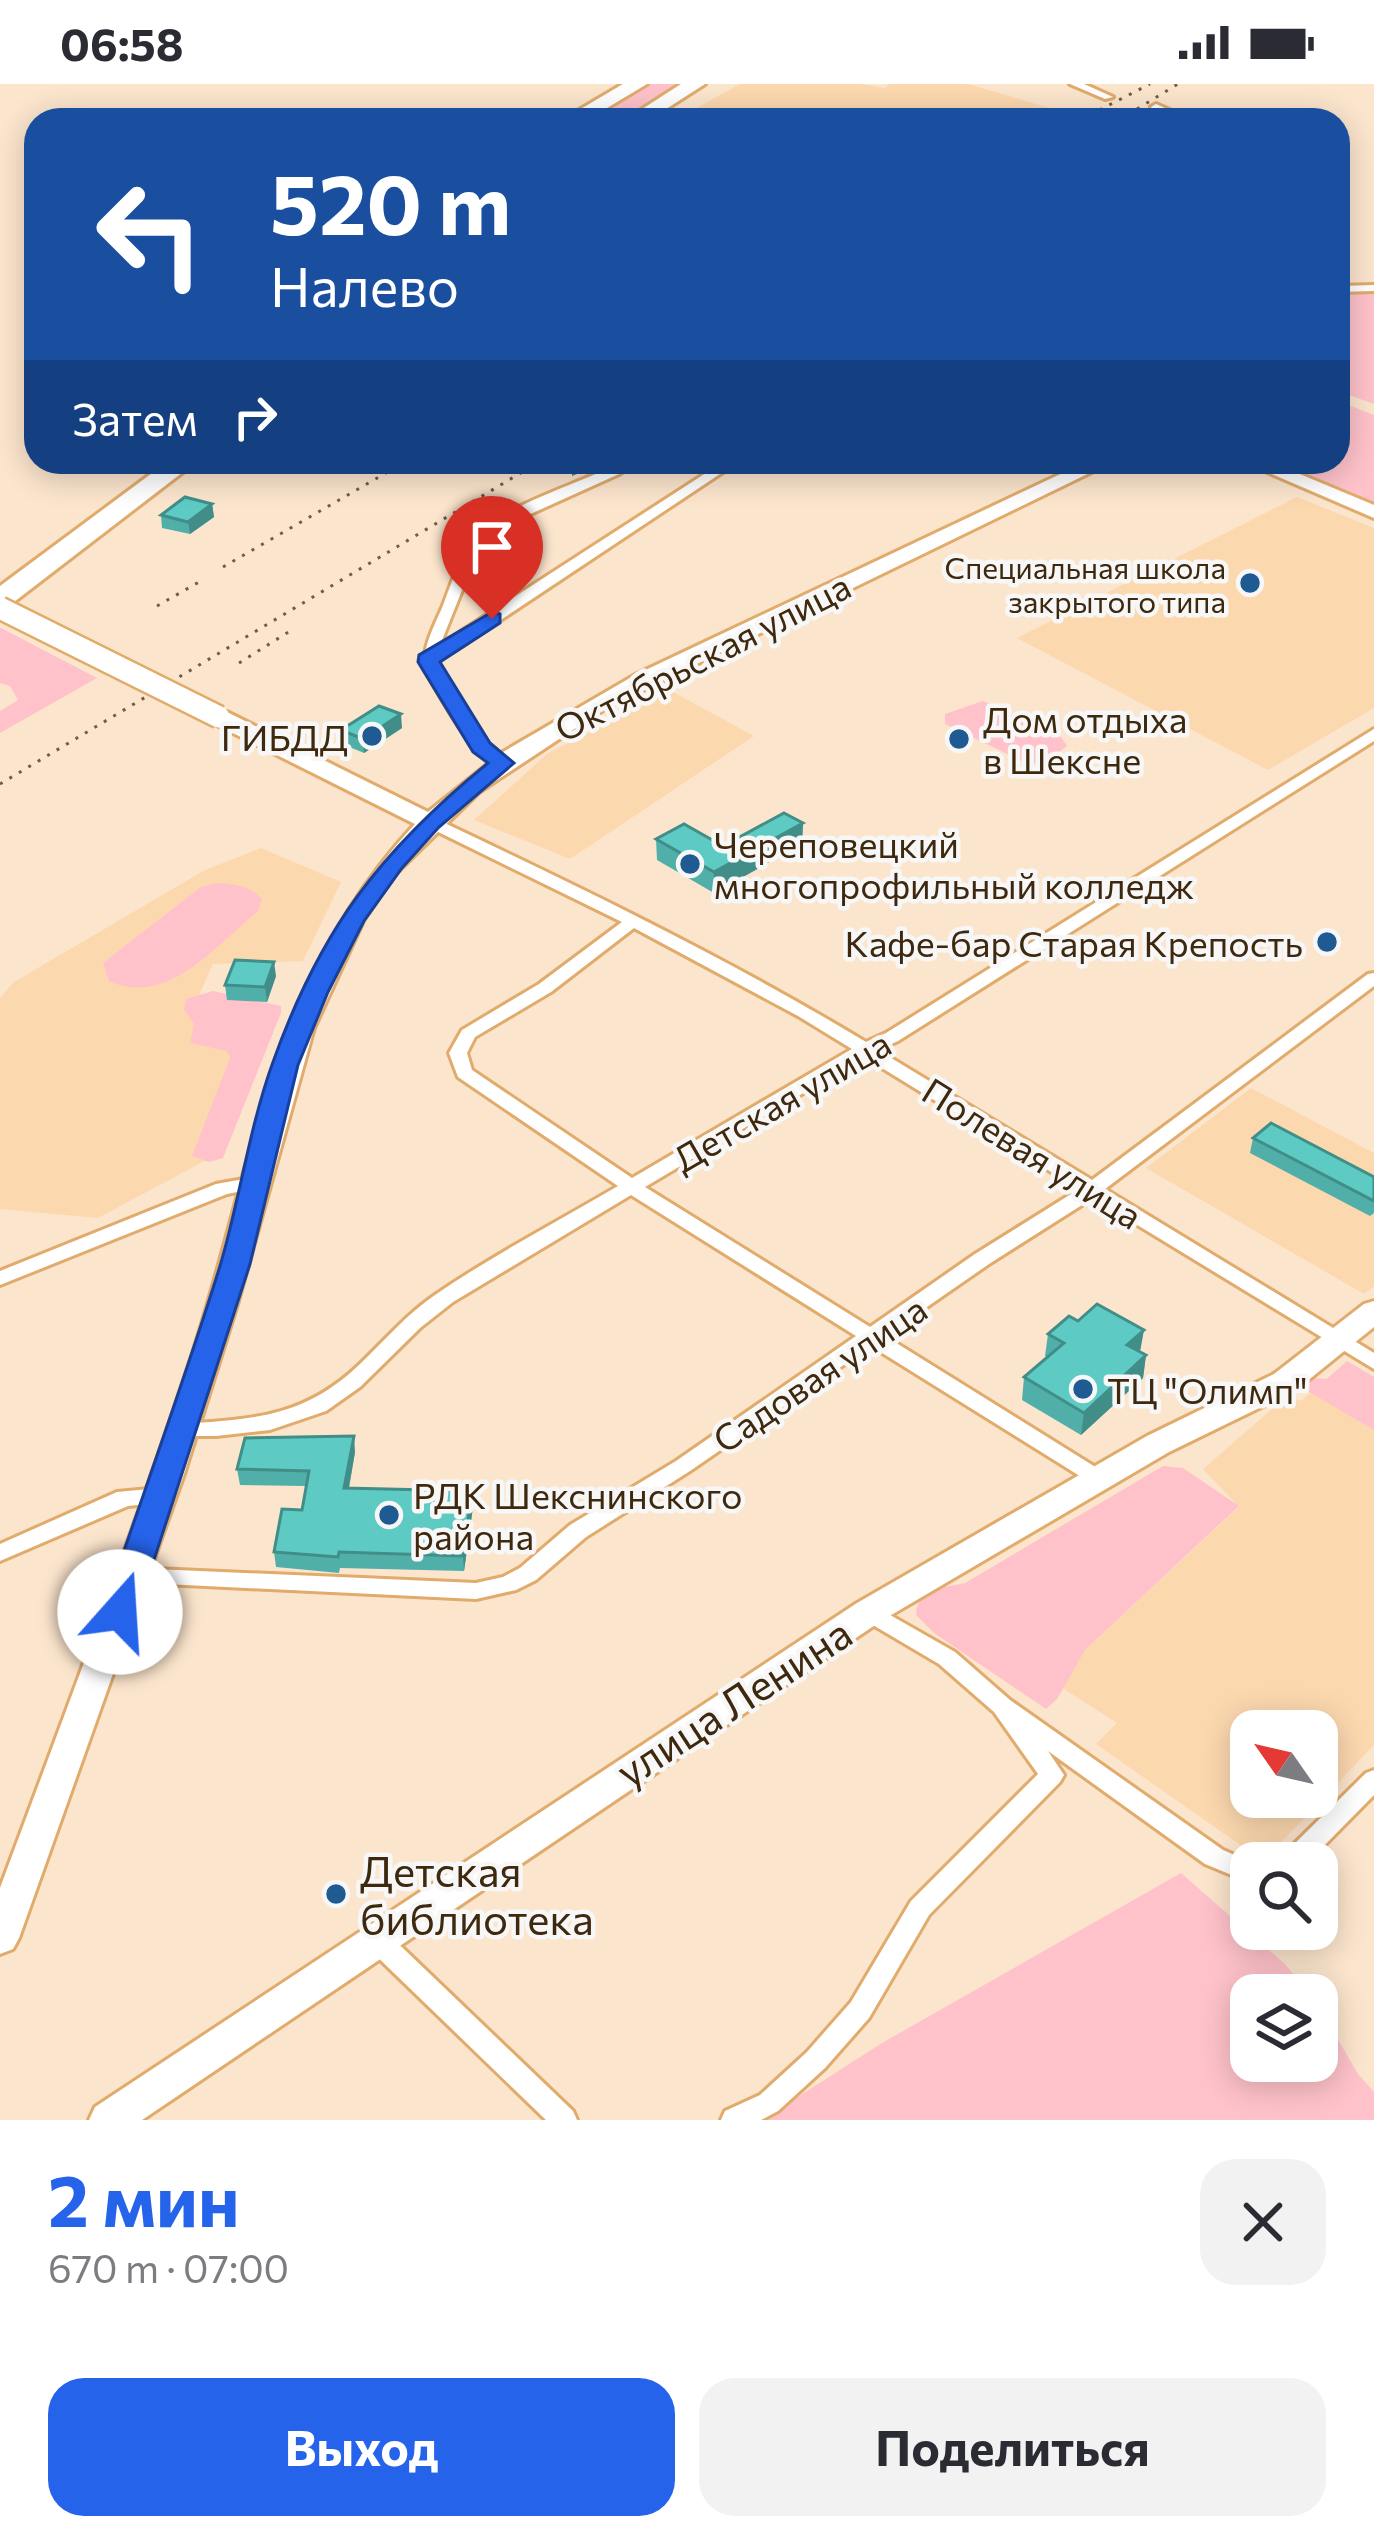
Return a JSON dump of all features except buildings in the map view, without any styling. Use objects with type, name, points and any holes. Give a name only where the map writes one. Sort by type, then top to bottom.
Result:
[{"type":"highway","points":[[597,108],[638,84]]},
{"type":"highway","points":[[659,108],[698,84]]},
{"type":"highway","points":[[0,582],[145,474]]},
{"type":"highway","points":[[0,599],[167,474]]},
{"type":"street","points":[[1075,84],[1108,98]]},
{"type":"street","points":[[503,763],[482,747],[431,669],[430,655],[483,537],[611,474]]},
{"type":"street","points":[[430,655],[461,640],[714,474]]},
{"type":"street","name":"Октябрьская улица","points":[[0,1938],[182,1431],[235,1264],[285,1065],[315,992],[368,896],[430,822],[503,763],[561,725],[715,644],[1076,474]]},
{"type":"street","points":[[1282,474],[1374,512]]},
{"type":"street","points":[[0,608],[430,822]]},
{"type":"street","name":"Детская улица","points":[[182,1431],[278,1420],[322,1405],[432,1306],[865,1048],[892,1037],[1374,734]]},
{"type":"street","name":"Полевая улица","points":[[430,822],[634,920],[865,1048],[1374,1362]]},
{"type":"street","points":[[634,920],[545,988],[484,1023],[459,1045],[458,1064],[464,1073],[632,1187],[1098,1478]]},
{"type":"street","name":"Садовая улица","points":[[132,1576],[476,1591],[508,1584],[528,1574],[578,1531],[1090,1191],[1374,978]]},
{"type":"street","points":[[0,1278],[223,1188],[255,1183]]},
{"type":"street","name":"улица Ленина","points":[[134,2114],[374,1938],[869,1612],[1098,1478],[1285,1382],[1374,1311]]},
{"type":"street","points":[[0,1552],[125,1498],[160,1496]]},
{"type":"street","points":[[869,1612],[947,1658],[1002,1706],[1230,1864]]},
{"type":"street","points":[[734,2120],[769,2103],[816,2060],[860,2010],[920,1908],[1052,1775],[1002,1706]]},
{"type":"street","points":[[1311,1842],[1374,1780]]},
{"type":"street","points":[[374,1938],[563,2120]]},
{"type":"shaded area","points":[[644,84],[690,84],[650,108],[605,108]]},
{"type":"shaded area","points":[[740,84],[885,88],[890,84],[968,84],[1050,108],[697,108]]},
{"type":"shaded area","points":[[1374,291],[1374,404],[1350,395],[1350,292]]},
{"type":"shaded area","points":[[1350,406],[1374,415],[1374,504],[1303,474],[1350,474]]},
{"type":"shaded area","name":"Специальная школа закрытого типа","points":[[1297,497],[1374,528],[1374,708],[1268,770],[1017,638]]},
{"type":"shaded area","points":[[0,628],[97,678],[0,733],[0,711],[18,700],[10,686],[0,683]]},
{"type":"shaded area","points":[[671,691],[754,736],[570,859],[474,820],[548,753]]},
{"type":"shaded area","points":[[983,701],[1061,737],[1067,746],[1044,763],[1028,764],[945,724],[945,714]]},
{"type":"shaded area","points":[[261,848],[341,882],[303,961],[213,964],[194,1006],[274,1014],[212,1157],[98,1218],[0,1209],[0,998],[14,982],[205,870]]},
{"type":"shaded area","points":[[216,883],[252,891],[262,899],[258,911],[171,980],[130,987],[109,981],[103,963],[201,887]]},
{"type":"shaded area","points":[[213,991],[281,1006],[281,1013],[223,1158],[209,1162],[192,1156],[230,1058],[227,1051],[190,1043],[194,1024],[184,1010],[186,999]]},
{"type":"shaded area","points":[[1251,1088],[1374,1153],[1374,1286],[1364,1294],[1146,1168]]},
{"type":"shaded area","points":[[1347,1361],[1374,1377],[1374,1745],[1338,1783],[1338,1710],[1230,1710],[1230,1818],[1304,1818],[1281,1842],[1236,1842],[1096,1744],[1117,1723],[1061,1687],[1085,1650],[1239,1507],[1203,1469],[1287,1396],[1301,1401]]},
{"type":"shaded area","points":[[1347,1361],[1374,1377],[1374,1430],[1304,1389],[1310,1378],[1327,1379]]},
{"type":"shaded area","points":[[1163,1466],[1183,1468],[1239,1506],[1085,1650],[1057,1699],[1046,1709],[934,1633],[916,1615],[926,1594],[965,1583]]},
{"type":"shaded area","points":[[1181,1873],[1230,1916],[1230,1950],[1269,1950],[1293,1974],[1230,1974],[1230,2082],[1338,2082],[1338,2039],[1374,2092],[1374,2120],[762,2120],[882,2043]]},
{"type":"railway","points":[[1103,108],[1150,84]]},
{"type":"railway","points":[[1139,108],[1178,84]]},
{"type":"railway","points":[[223,567],[384,474]]},
{"type":"railway","points":[[0,784],[519,474]]},
{"type":"railway","points":[[157,606],[199,582]]},
{"type":"railway","points":[[239,663],[290,631]]},
{"type":"place","name":"Специальная школа закрытого типа","points":[[1250,583]]},
{"type":"place","name":"ГИБДД","points":[[372,736]]},
{"type":"place","name":"Дом отдыха в Шекснe","points":[[959,739]]},
{"type":"place","name":"Череповецкий многопрофильный колледж","points":[[690,864]]},
{"type":"place","name":"Кафе-бар Старая Крепость","points":[[1327,942]]},
{"type":"place","name":"ТЦ \"Олимп\"","points":[[1083,1389]]},
{"type":"place","name":"РДК Шекснинского района","points":[[389,1515]]},
{"type":"place","name":"Детская библиотека","points":[[336,1894]]},
{"type":"route","points":[[120,1612],[235,1264],[285,1065],[315,992],[352,920],[394,863],[430,822],[503,763],[482,747],[429,662],[430,655],[492,619]]}]
